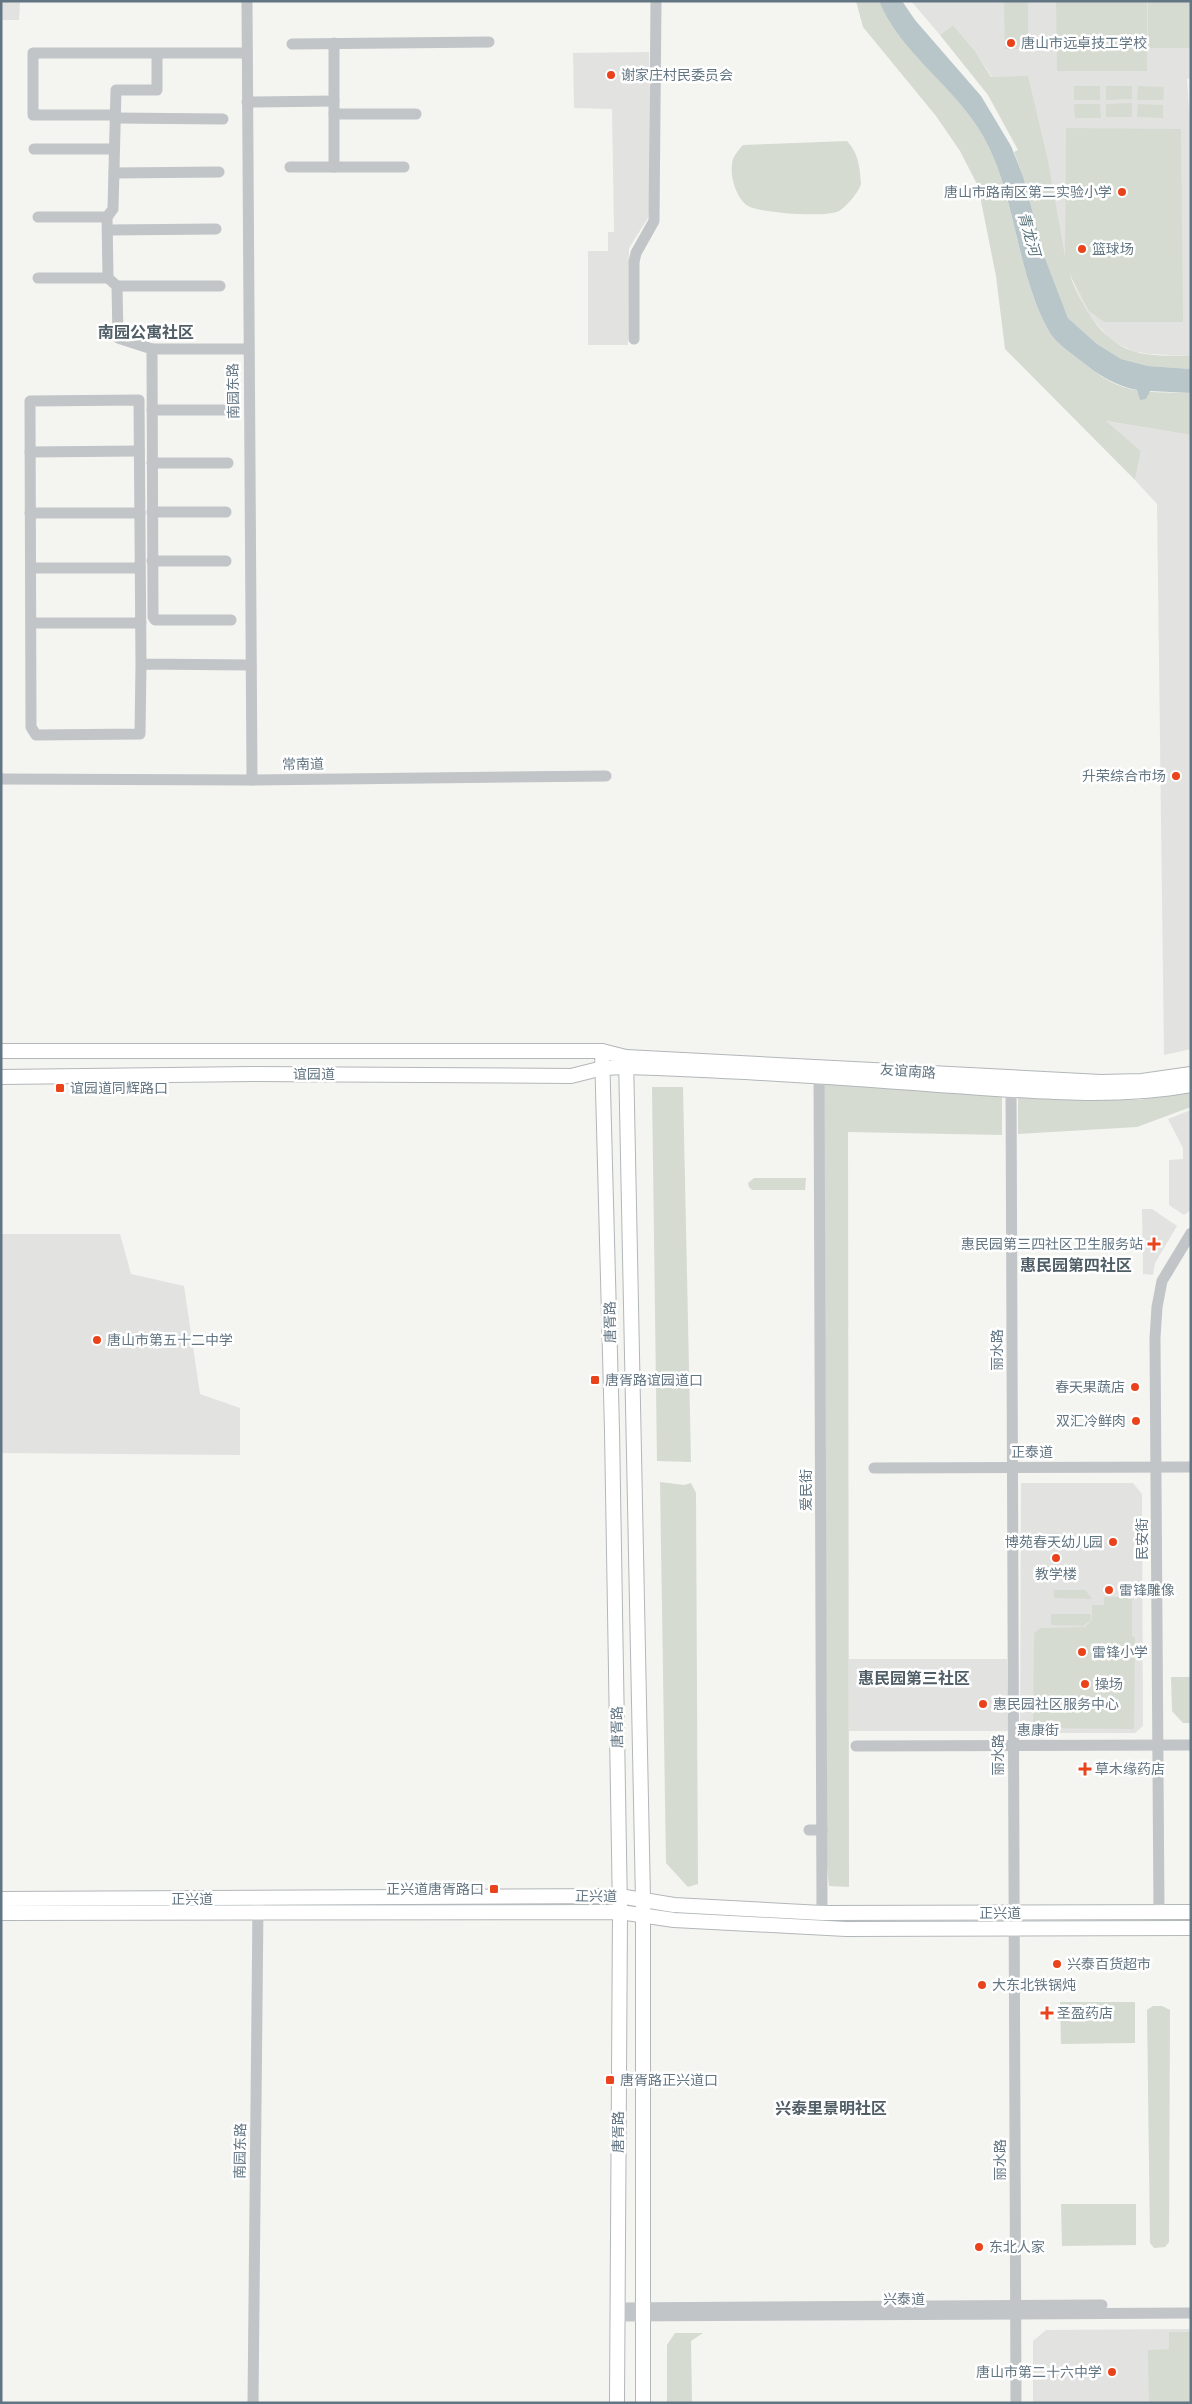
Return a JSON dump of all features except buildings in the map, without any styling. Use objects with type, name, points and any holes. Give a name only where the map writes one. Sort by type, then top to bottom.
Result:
[{"type":"main road","name":"谊园道","points":[[1,1051],[602,1051],[626,1062]]},
{"type":"main road","name":"唐胥路","points":[[602,1051],[612,1420],[620,1912],[616,2403]]},
{"type":"main road","name":"谊园道","points":[[1,1076],[253,1074],[571,1076],[626,1062]]},
{"type":"main road","name":"唐胥路","points":[[626,1062],[643,1900],[643,2403]]},
{"type":"main road","name":"友谊南路","points":[[626,1062],[819,1071],[1100,1092],[1153,1090],[1191,1085]]},
{"type":"main road","name":"友谊南路","points":[[1011,1084],[1142,1081],[1191,1074]]},
{"type":"main road","name":"正兴道","points":[[1,1899],[619,1896],[674,1905],[822,1913],[1191,1912]]},
{"type":"main road","name":"正兴道","points":[[1,1913],[620,1912],[674,1920],[846,1929],[1191,1928]]},
{"type":"street","name":"南园东路","points":[[247,1],[252,780]]},
{"type":"street","points":[[634,339],[634,262],[636,253],[654,221],[656,1]]},
{"type":"street","points":[[292,44],[489,42]]},
{"type":"street","points":[[334,43],[334,167]]},
{"type":"street","points":[[223,119],[33,115],[33,53],[247,53]]},
{"type":"street","points":[[108,278],[107,217],[114,209],[116,90],[157,90],[157,54]]},
{"type":"street","points":[[247,102],[334,101]]},
{"type":"street","points":[[334,114],[416,114]]},
{"type":"street","points":[[34,149],[114,149]]},
{"type":"street","points":[[290,167],[404,166]]},
{"type":"street","points":[[114,173],[219,172]]},
{"type":"street","points":[[38,217],[107,217]]},
{"type":"street","points":[[108,230],[216,229]]},
{"type":"street","points":[[38,278],[108,278],[117,286],[220,286]]},
{"type":"street","points":[[117,286],[118,338],[152,349],[248,349]]},
{"type":"street","points":[[152,349],[152,561],[154,620],[232,620]]},
{"type":"street","points":[[139,400],[139,451],[140,734],[36,735],[31,727],[30,401],[139,400]]},
{"type":"street","points":[[152,410],[230,410]]},
{"type":"street","points":[[30,452],[139,451]]},
{"type":"street","points":[[152,463],[228,463]]},
{"type":"street","points":[[152,512],[226,512]]},
{"type":"street","points":[[30,513],[140,513]]},
{"type":"street","points":[[152,561],[226,561]]},
{"type":"street","points":[[31,568],[140,568]]},
{"type":"street","points":[[31,623],[141,623]]},
{"type":"street","points":[[141,664],[251,665]]},
{"type":"street","name":"常南道","points":[[1,779],[252,780],[606,776]]},
{"type":"street","name":"爱民街","points":[[819,1071],[822,1913]]},
{"type":"street","name":"丽水路","points":[[1011,1084],[1016,2403]]},
{"type":"street","name":"民安街","points":[[1160,1912],[1155,1338],[1157,1307],[1162,1281],[1191,1233]]},
{"type":"street","name":"正泰道","points":[[874,1468],[1191,1467]]},
{"type":"street","name":"惠康街","points":[[856,1746],[1191,1745]]},
{"type":"street","points":[[809,1830],[822,1830]]},
{"type":"street","name":"南园东路","points":[[253,2403],[258,1899]]},
{"type":"street","name":"兴泰道","points":[[617,2312],[1016,2309],[1191,2305]]},
{"type":"street","name":"兴泰道","points":[[1016,2309],[1191,2313]]},
{"type":"shaded area","points":[[1,1],[72,1],[20,2],[19,20],[1,20]]},
{"type":"shaded area","points":[[856,1],[879,1],[889,20],[902,37],[972,118],[983,136],[1003,184],[1022,260],[1038,310],[1053,337],[1091,369],[1117,385],[1148,392],[1191,393],[1191,435],[1106,421],[1141,451],[1135,480],[1005,349],[996,276],[978,186],[960,151],[936,116],[863,27]]},
{"type":"shaded area","name":"唐山市路南区第二实验小学","points":[[911,1],[1191,1],[1191,78],[1187,79],[1191,136],[1191,356],[1149,354],[1133,351],[1112,341],[1086,312],[1065,262],[1049,165],[975,51],[953,25],[940,35]]},
{"type":"shaded area","points":[[1004,1],[1028,1],[1028,49],[1005,49]]},
{"type":"shaded area","points":[[1056,1],[1147,1],[1147,71],[1057,71]]},
{"type":"shaded area","points":[[1148,1],[1191,1],[1191,48],[1148,48]]},
{"type":"shaded area","points":[[953,25],[975,51],[991,77],[1028,76],[1049,165],[1065,257],[1066,128],[1181,129],[1183,322],[1104,322],[1089,311],[1069,273],[1079,297],[1093,320],[1110,339],[1121,346],[1140,353],[1191,356],[1191,369],[1148,366],[1121,359],[1097,344],[1068,318],[1045,258],[1023,176],[1014,152],[1018,150],[988,95],[940,35]]},
{"type":"shaded area","points":[[649,52],[649,211],[648,218],[629,248],[628,345],[588,345],[588,251],[608,251],[608,232],[614,232],[612,109],[574,108],[573,53]]},
{"type":"shaded area","points":[[1074,86],[1100,86],[1100,100],[1074,100]]},
{"type":"shaded area","points":[[1106,86],[1132,86],[1132,99],[1106,100]]},
{"type":"shaded area","points":[[1138,86],[1164,87],[1163,100],[1137,100]]},
{"type":"shaded area","points":[[1132,103],[1132,117],[1106,117],[1106,104]]},
{"type":"shaded area","points":[[1074,104],[1100,104],[1101,118],[1075,118]]},
{"type":"shaded area","points":[[1138,104],[1163,105],[1163,118],[1137,117]]},
{"type":"shaded area","points":[[847,141],[855,152],[861,184],[852,199],[839,211],[821,214],[794,214],[755,209],[744,203],[735,188],[732,176],[732,162],[743,145]]},
{"type":"shaded area","name":"升荣综合市场","points":[[1105,421],[1191,435],[1191,1049],[1164,1055],[1157,504],[1135,480],[1141,451]]},
{"type":"shaded area","points":[[824,1084],[1002,1095],[1002,1135],[848,1132],[849,1887],[829,1886],[827,1866]]},
{"type":"shaded area","points":[[652,1087],[683,1087],[691,1462],[657,1461]]},
{"type":"shaded area","points":[[1191,1091],[1191,1107],[1137,1127],[1018,1134],[1018,1097],[1140,1100]]},
{"type":"shaded area","points":[[1191,1110],[1191,1210],[1184,1215],[1169,1205],[1169,1160],[1183,1159],[1183,1148],[1168,1119]]},
{"type":"shaded area","points":[[754,1178],[806,1178],[805,1190],[752,1190],[748,1183]]},
{"type":"shaded area","name":"惠民园第三四社区卫生服务站","points":[[1142,1209],[1152,1209],[1177,1226],[1155,1263],[1153,1275],[1143,1274]]},
{"type":"shaded area","name":"唐山市第五十二中学","points":[[2,1234],[120,1234],[131,1274],[184,1286],[200,1394],[240,1408],[240,1455],[1,1453]]},
{"type":"shaded area","points":[[660,1482],[684,1485],[691,1483],[696,1493],[698,1884],[688,1887],[666,1863]]},
{"type":"shaded area","name":"雷锋小学","points":[[1021,1483],[1133,1483],[1142,1494],[1143,1726],[1135,1733],[1020,1733]]},
{"type":"shaded area","points":[[1048,1566],[1076,1566],[1076,1570],[1067,1576],[1048,1578]]},
{"type":"shaded area","points":[[1054,1590],[1085,1590],[1092,1599],[1054,1598]]},
{"type":"shaded area","name":"操场","points":[[1104,1597],[1132,1597],[1132,1636],[1135,1637],[1134,1729],[1033,1728],[1034,1633],[1041,1628],[1085,1627],[1092,1620],[1092,1605],[1104,1605]]},
{"type":"shaded area","points":[[1051,1614],[1091,1614],[1091,1620],[1083,1626],[1051,1625]]},
{"type":"shaded area","points":[[849,1659],[1007,1659],[1009,1731],[849,1731]]},
{"type":"shaded area","points":[[1171,1677],[1191,1677],[1191,1723],[1183,1723],[1172,1711]]},
{"type":"shaded area","points":[[1060,2002],[1135,2002],[1135,2043],[1061,2044]]},
{"type":"shaded area","points":[[1153,2006],[1162,2006],[1170,2010],[1169,2242],[1165,2247],[1154,2248],[1150,2243],[1147,2010]]},
{"type":"shaded area","points":[[1061,2204],[1136,2204],[1136,2245],[1062,2246]]},
{"type":"shaded area","name":"唐山市第二十六中学","points":[[1191,2329],[1191,2403],[1033,2403],[1033,2341],[1046,2330]]},
{"type":"shaded area","points":[[1169,2332],[1191,2332],[1191,2403],[1149,2403],[1148,2350],[1169,2349]]},
{"type":"shaded area","points":[[675,2333],[703,2333],[691,2341],[692,2403],[667,2403],[667,2345]]},
{"type":"water","name":"青龙河","points":[[879,1],[902,1],[915,20],[981,96],[1011,146],[1023,176],[1045,258],[1068,318],[1097,344],[1121,359],[1148,366],[1191,369],[1191,393],[1150,391],[1146,399],[1140,400],[1137,390],[1122,386],[1101,375],[1064,348],[1053,337],[1038,309],[1022,260],[1003,184],[983,136],[958,101],[914,54],[889,20]]},
{"type":"place","name":"唐山市远卓技工学校","points":[[1011,43]]},
{"type":"place","name":"谢家庄村民委员会","points":[[611,75]]},
{"type":"place","name":"唐山市路南区第二实验小学","points":[[1122,192]]},
{"type":"place","name":"篮球场","points":[[1082,249]]},
{"type":"place","name":"升荣综合市场","points":[[1176,776]]},
{"type":"place","name":"谊园道同辉路口","points":[[60,1088]]},
{"type":"place","name":"惠民园第三四社区卫生服务站","points":[[1154,1244]]},
{"type":"place","name":"唐山市第五十二中学","points":[[97,1340]]},
{"type":"place","name":"唐胥路谊园道口","points":[[595,1380]]},
{"type":"place","name":"春天果蔬店","points":[[1135,1387]]},
{"type":"place","name":"双汇冷鲜肉","points":[[1136,1421]]},
{"type":"place","name":"博苑春天幼儿园","points":[[1113,1542]]},
{"type":"place","name":"教学楼","points":[[1056,1558]]},
{"type":"place","name":"雷锋雕像","points":[[1109,1590]]},
{"type":"place","name":"雷锋小学","points":[[1082,1652]]},
{"type":"place","name":"操场","points":[[1085,1684]]},
{"type":"place","name":"惠民园社区服务中心","points":[[983,1704]]},
{"type":"place","name":"草木缘药店","points":[[1085,1769]]},
{"type":"place","name":"正兴道唐胥路口","points":[[494,1889]]},
{"type":"place","name":"兴泰百货超市","points":[[1057,1964]]},
{"type":"place","name":"大东北铁锅炖","points":[[982,1985]]},
{"type":"place","name":"圣盈药店","points":[[1047,2013]]},
{"type":"place","name":"唐胥路正兴道口","points":[[610,2080]]},
{"type":"place","name":"东北人家","points":[[979,2247]]},
{"type":"place","name":"唐山市第二十六中学","points":[[1112,2372]]},
{"type":"district","name":"南园公寓社区","points":[[146,332]]},
{"type":"district","name":"惠民园第四社区","points":[[1076,1265]]},
{"type":"district","name":"惠民园第三社区","points":[[914,1678]]},
{"type":"district","name":"兴泰里景明社区","points":[[831,2108]]}]
